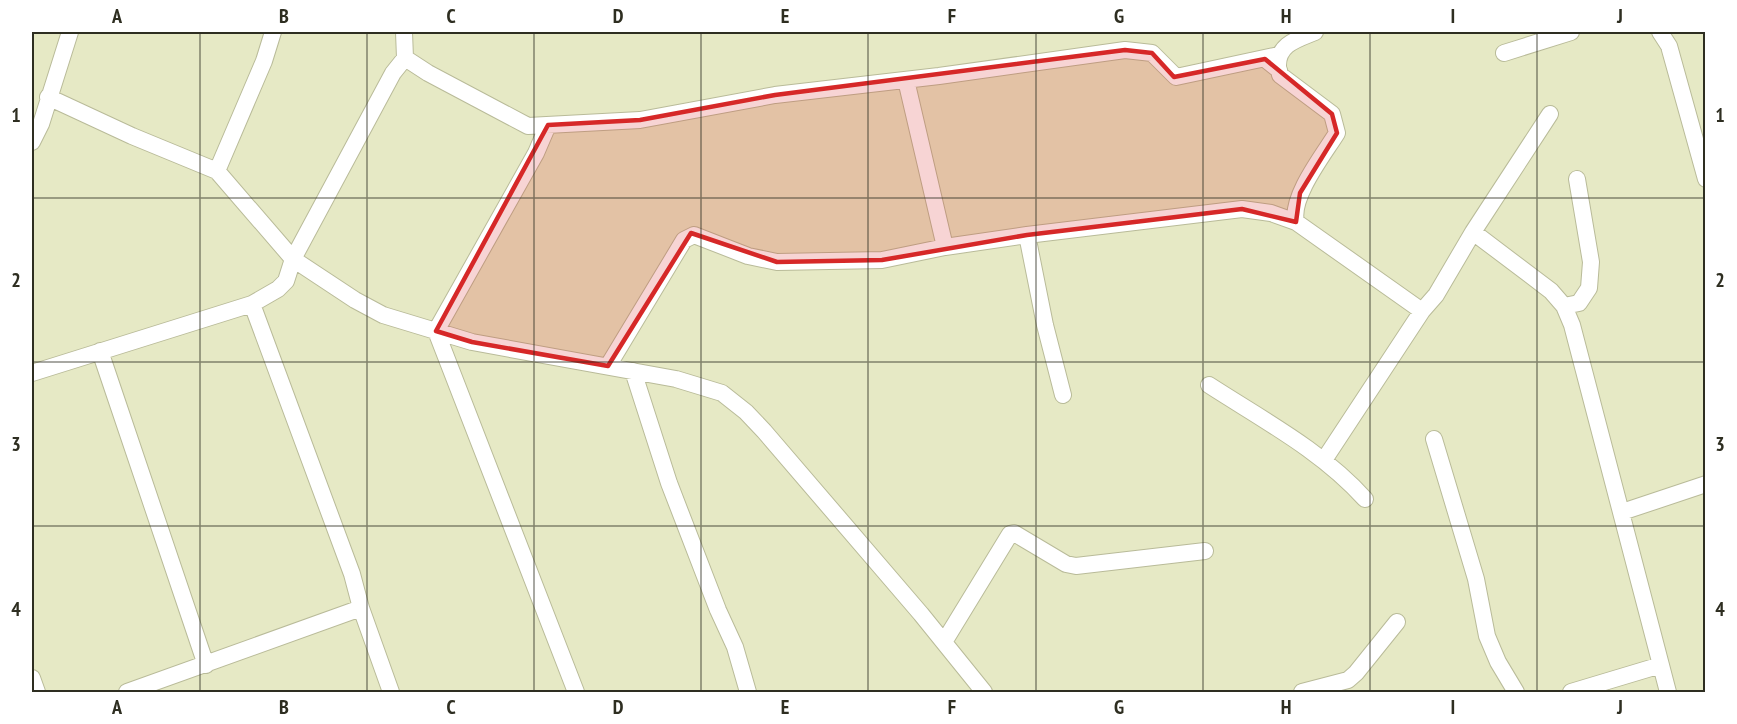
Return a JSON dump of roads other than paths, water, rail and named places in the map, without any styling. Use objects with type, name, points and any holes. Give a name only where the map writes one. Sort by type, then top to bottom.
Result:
[{"type":"street","points":[[32,142],[41,124],[70,32]]},
{"type":"street","points":[[217,171],[264,61],[273,32]]},
{"type":"street","points":[[32,373],[252,304],[278,289],[286,281],[293,260],[393,73],[405,58],[404,32]]},
{"type":"street","points":[[405,58],[428,73],[528,126],[639,120],[775,95],[906,80],[1125,50],[1152,53],[1176,77],[1278,52],[1315,32]]},
{"type":"street","points":[[1504,53],[1571,32]]},
{"type":"street","points":[[1660,32],[1669,46],[1706,179]]},
{"type":"street","points":[[1278,52],[1280,75],[1332,114],[1336,123],[1336,133],[1300,193],[1294,213],[1296,222]]},
{"type":"street","points":[[906,80],[945,247]]},
{"type":"street","points":[[48,97],[132,136],[217,171],[293,260],[355,300],[383,315],[472,342],[676,379],[722,393],[746,412],[838,516],[984,693]]},
{"type":"street","points":[[1324,460],[1422,311],[1436,295],[1473,232],[1551,114]]},
{"type":"street","points":[[436,330],[536,153],[548,125]]},
{"type":"street","points":[[1564,306],[1579,303],[1589,288],[1591,262],[1577,179]]},
{"type":"street","points":[[608,366],[684,240],[694,235],[748,256],[777,262],[882,260],[945,247],[1027,235],[1242,209],[1270,213],[1296,222],[1422,311]]},
{"type":"street","points":[[1473,232],[1551,291],[1564,306],[1572,325],[1668,693]]},
{"type":"street","points":[[1027,235],[1045,325],[1063,394]]},
{"type":"street","points":[[252,304],[352,574],[361,608],[391,693]]},
{"type":"street","points":[[436,330],[576,693]]},
{"type":"street","points":[[100,351],[206,665]]},
{"type":"street","points":[[633,371],[669,483],[718,610],[735,647],[748,693]]},
{"type":"street","points":[[1209,384],[1324,460],[1348,480],[1365,499]]},
{"type":"street","points":[[1434,440],[1476,579],[1487,636],[1498,662],[1516,693]]},
{"type":"street","points":[[1622,512],[1706,484]]},
{"type":"street","points":[[944,642],[1010,534],[1014,533],[1066,564],[1076,566],[1205,551]]},
{"type":"street","points":[[127,693],[361,608]]},
{"type":"street","points":[[1302,693],[1347,680],[1356,673],[1397,622]]},
{"type":"street","points":[[1571,693],[1661,665]]},
{"type":"street","points":[[32,678],[37,693]]}]
